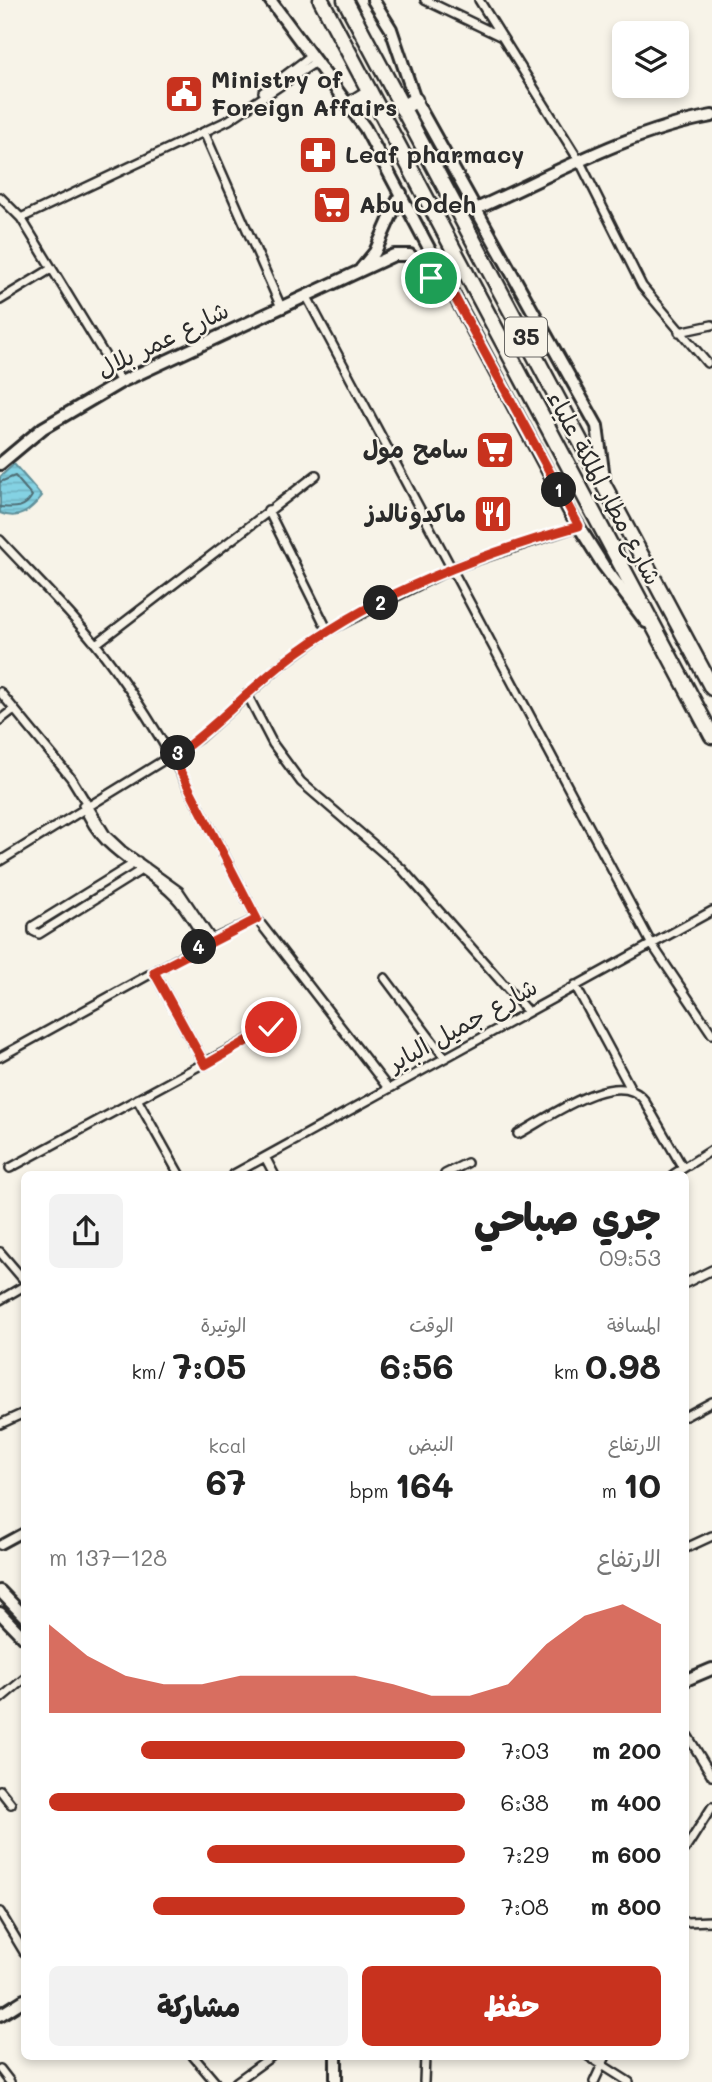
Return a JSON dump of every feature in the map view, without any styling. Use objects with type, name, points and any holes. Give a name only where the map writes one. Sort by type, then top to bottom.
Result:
[{"type":"highway","name":"شارع مطار الملكة علياء","points":[[321,0],[712,736]]},
{"type":"highway","name":"شارع مطار الملكة علياء","points":[[346,1],[409,104],[497,265],[606,491],[710,683]]},
{"type":"highway","points":[[349,105],[370,92]]},
{"type":"street","points":[[270,0],[349,105],[401,193],[579,526],[620,588],[656,633]]},
{"type":"street","points":[[373,0],[391,29],[409,104],[476,209],[497,265],[598,428],[606,491]]},
{"type":"street","points":[[425,0],[501,36]]},
{"type":"street","points":[[479,0],[580,162],[638,279],[707,363]]},
{"type":"street","points":[[21,218],[223,122],[314,58]]},
{"type":"street","points":[[476,209],[643,134],[712,116]]},
{"type":"street","points":[[204,132],[281,307]]},
{"type":"street","name":"شارع عمر بلال","points":[[356,273],[375,252],[401,193]]},
{"type":"street","points":[[0,197],[21,218],[121,382]]},
{"type":"street","name":"شارع عمر بلال","points":[[0,464],[43,428],[121,382],[394,255],[406,254],[417,261],[435,281],[446,281]]},
{"type":"street","points":[[0,300],[51,270]]},
{"type":"street","points":[[306,295],[651,943],[712,1034]]},
{"type":"street","points":[[679,332],[712,325]]},
{"type":"street","points":[[96,644],[316,475]]},
{"type":"street","points":[[268,510],[328,631]]},
{"type":"street","points":[[0,860],[198,740],[247,694],[328,631],[453,568],[579,526]]},
{"type":"street","points":[[0,540],[96,644],[173,757],[257,919],[388,1088]]},
{"type":"street","points":[[0,692],[81,794],[106,835],[135,864],[174,896],[209,942]]},
{"type":"street","points":[[247,694],[273,744],[301,782],[402,869],[527,1011]]},
{"type":"street","points":[[0,720],[14,709]]},
{"type":"street","points":[[135,864],[48,916],[33,926],[33,931],[39,934],[144,869]]},
{"type":"street","name":"شارع جميل الباير","points":[[239,1171],[712,911]]},
{"type":"street","points":[[48,916],[55,925]]},
{"type":"street","points":[[0,1057],[209,942],[257,919]]},
{"type":"street","points":[[154,972],[205,1065]]},
{"type":"street","points":[[385,978],[445,1058]]},
{"type":"street","points":[[575,985],[631,1089],[644,1100],[683,1168]]},
{"type":"street","points":[[10,1168],[271,1027]]},
{"type":"street","points":[[518,1134],[605,1088],[631,1089]]},
{"type":"street","points":[[137,1099],[178,1171]]},
{"type":"street","points":[[678,1171],[712,1150]]},
{"type":"street","points":[[265,1157],[272,1171]]},
{"type":"street","points":[[451,1171],[467,1163]]},
{"type":"street","points":[[0,1252],[21,1276]]},
{"type":"street","points":[[689,1281],[712,1269]]},
{"type":"street","points":[[0,1300],[21,1288]]},
{"type":"street","points":[[689,1414],[712,1402]]},
{"type":"street","points":[[0,1424],[21,1414]]},
{"type":"street","points":[[0,1545],[21,1534]]},
{"type":"street","points":[[689,1547],[712,1536]]},
{"type":"street","points":[[0,1591],[21,1613]]},
{"type":"street","points":[[0,1613],[21,1636]]},
{"type":"street","points":[[689,1679],[712,1669]]},
{"type":"street","points":[[0,1699],[21,1682]]},
{"type":"street","points":[[689,1738],[712,1776]]},
{"type":"street","points":[[0,1790],[11,1804]]},
{"type":"street","points":[[689,1843],[712,1807]]},
{"type":"street","points":[[0,1912],[21,1947]]},
{"type":"street","points":[[689,1922],[712,1921]]},
{"type":"street","points":[[0,2015],[21,2002]]},
{"type":"street","points":[[196,2060],[215,2082]]},
{"type":"street","points":[[236,2082],[266,2060]]},
{"type":"street","points":[[336,2060],[336,2082]]},
{"type":"street","points":[[424,2082],[425,2060]]},
{"type":"street","points":[[594,2082],[605,2060],[629,2082]]},
{"type":"street","points":[[0,2068],[10,2082]]},
{"type":"water","points":[[14,464],[42,496],[24,513],[13,516],[0,513],[0,477]]},
{"type":"place","name":"Ministry of Foreign Affairs","points":[[184,94]]},
{"type":"place","name":"Leaf pharmacy","points":[[318,155]]},
{"type":"place","name":"Abu Odeh","points":[[332,205]]},
{"type":"place","name":"سامح مول","points":[[495,450]]},
{"type":"place","name":"ماكدونالدز","points":[[493,514]]},
{"type":"route","points":[[271,1027],[205,1065],[154,972],[257,919],[173,757],[198,740],[281,665],[328,631],[453,568],[515,545],[579,526],[446,281],[437,282],[431,278]]}]
